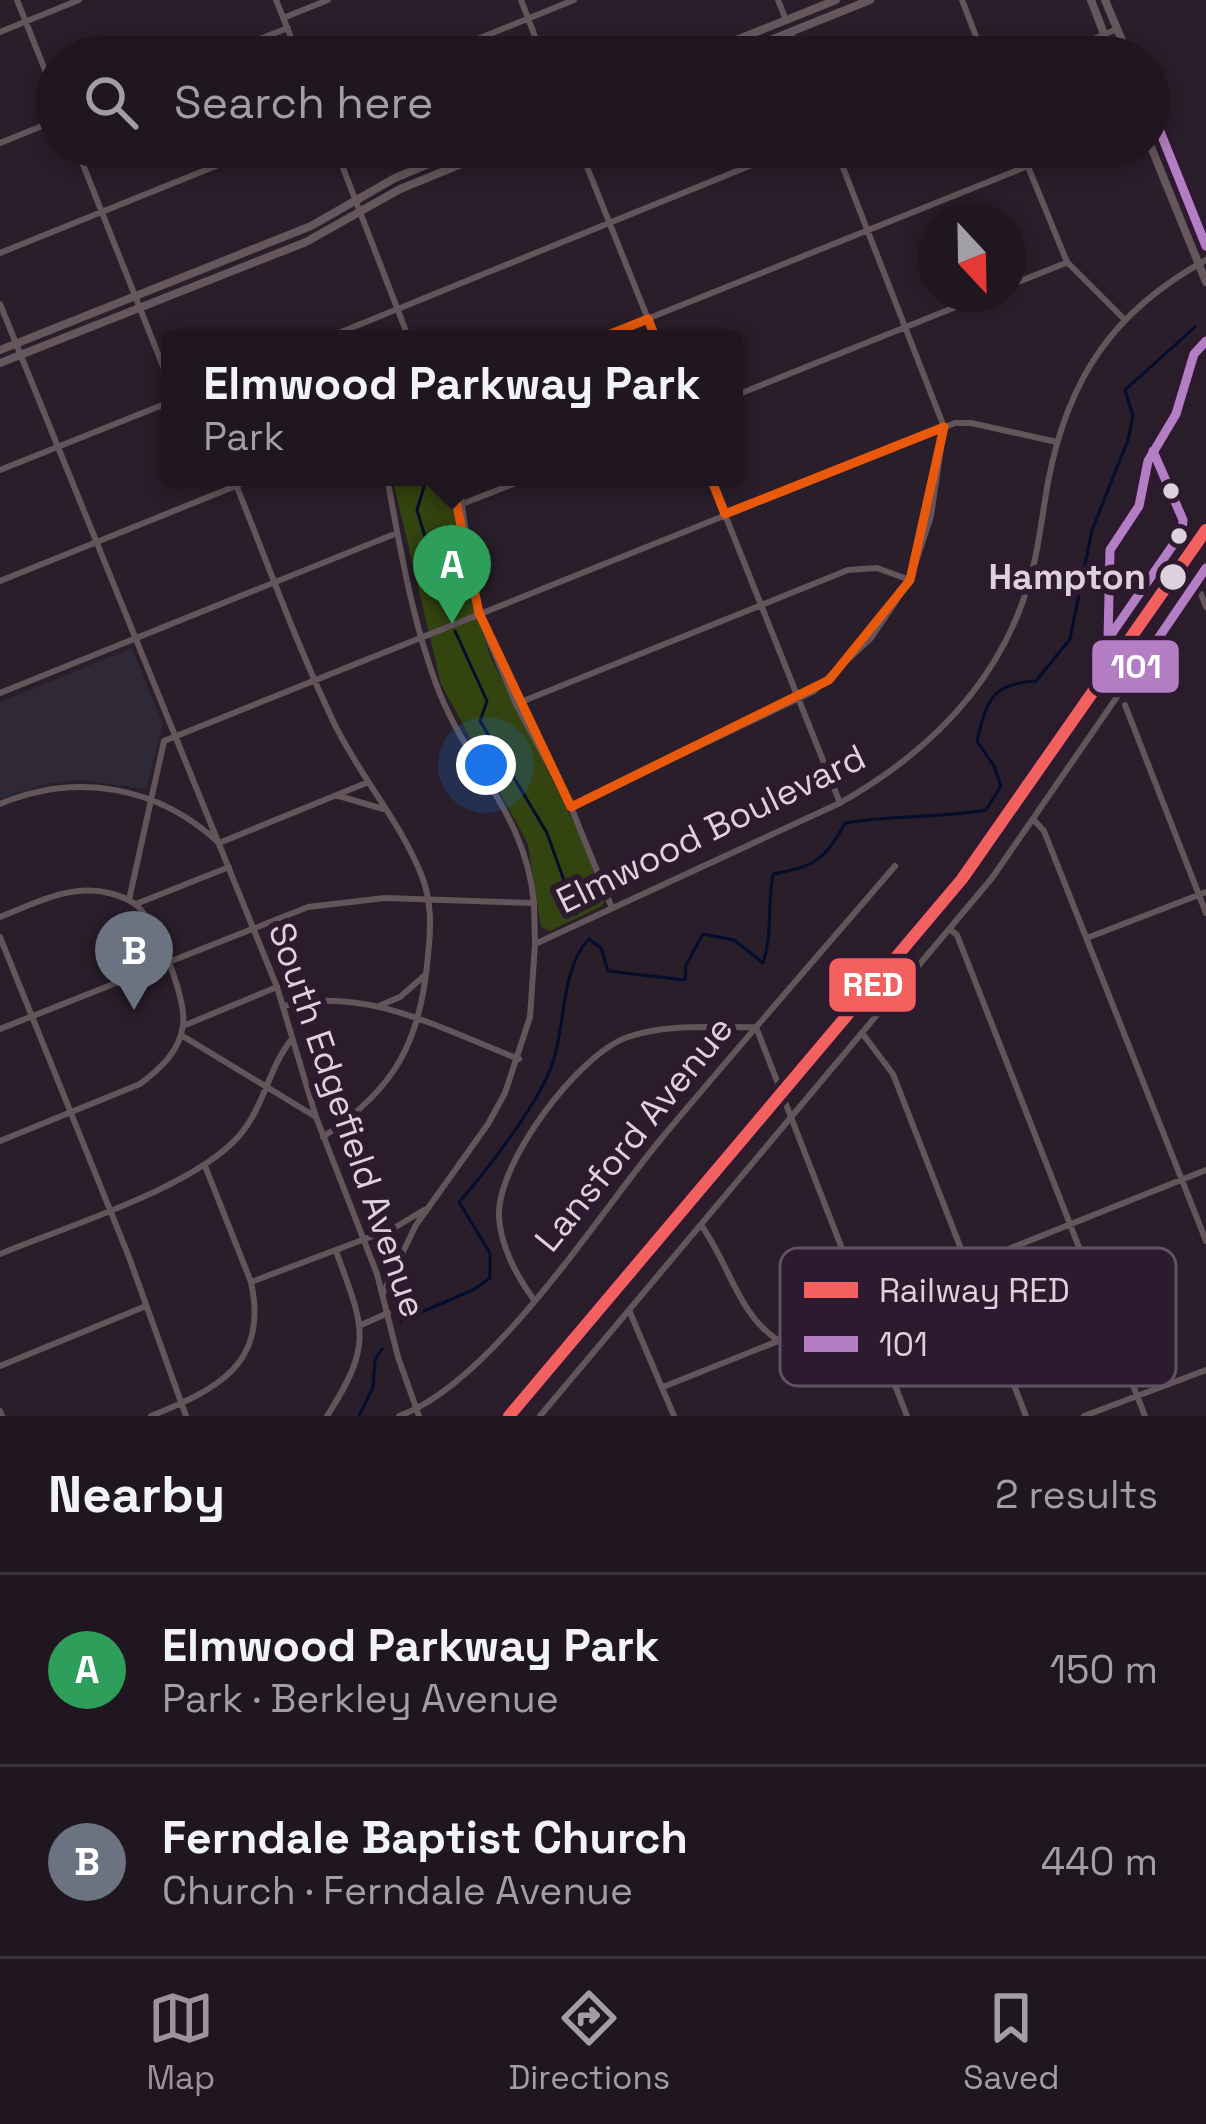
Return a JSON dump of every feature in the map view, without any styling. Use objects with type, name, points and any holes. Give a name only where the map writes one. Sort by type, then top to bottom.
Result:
[{"type":"main road","points":[[746,36],[836,0]]},
{"type":"main road","points":[[780,36],[870,0]]},
{"type":"main road","points":[[1090,0],[1104,35]]},
{"type":"main road","points":[[1095,11],[1107,5],[1121,36]]},
{"type":"main road","points":[[1170,159],[1206,246]]},
{"type":"main road","points":[[0,350],[311,226],[419,168]]},
{"type":"main road","points":[[0,363],[306,242],[400,189],[450,168]]},
{"type":"main road","points":[[1160,168],[1203,262],[1206,282]]},
{"type":"main road","points":[[1177,210],[1190,205]]},
{"type":"main road","points":[[246,252],[251,264]]},
{"type":"street","points":[[17,0],[36,46]]},
{"type":"street","points":[[0,32],[79,0]]},
{"type":"street","points":[[276,0],[290,36]]},
{"type":"street","points":[[284,18],[328,0]]},
{"type":"street","points":[[521,0],[535,36]]},
{"type":"street","points":[[484,36],[574,0]]},
{"type":"street","points":[[778,0],[792,36]]},
{"type":"street","points":[[962,0],[976,36]]},
{"type":"street","points":[[267,36],[287,28]]},
{"type":"street","points":[[1104,35],[1118,29]]},
{"type":"street","points":[[0,143],[36,128]]},
{"type":"street","points":[[84,168],[161,361]]},
{"type":"street","points":[[0,253],[211,168]]},
{"type":"street","points":[[343,168],[406,330]]},
{"type":"street","points":[[587,168],[652,330]]},
{"type":"street","points":[[349,329],[744,168]]},
{"type":"street","points":[[571,807],[800,700],[851,660],[885,621],[910,580],[931,516],[944,427],[843,168]]},
{"type":"street","points":[[620,330],[1022,168]]},
{"type":"street","points":[[1028,168],[1067,262],[1125,320]]},
{"type":"street","points":[[1026,279],[1067,262]]},
{"type":"street","name":"Elmwood Boulevard","points":[[383,1293],[406,1240],[488,1124],[519,1059],[530,1017],[535,944],[840,803],[923,748],[970,696],[998,654],[1032,574],[1057,442],[1083,373],[1125,320],[1151,296],[1203,262]]},
{"type":"street","name":"South Edgefield Avenue","points":[[0,304],[278,987],[316,1117],[383,1293],[398,1358],[418,1413]]},
{"type":"street","points":[[743,392],[944,312]]},
{"type":"street","points":[[0,470],[161,405]]},
{"type":"street","points":[[132,902],[164,741],[944,427],[971,423],[1057,442]]},
{"type":"street","points":[[0,581],[223,486]]},
{"type":"street","points":[[236,486],[314,680],[366,783],[414,858],[428,899],[427,973],[418,1019],[400,1064],[365,1107],[323,1137]]},
{"type":"street","points":[[389,486],[423,635],[450,716],[527,857],[535,944]]},
{"type":"street","points":[[459,486],[479,613],[516,704],[571,807],[612,908]]},
{"type":"street","points":[[462,504],[508,486]]},
{"type":"street","points":[[714,486],[840,803]]},
{"type":"street","points":[[0,694],[398,532]]},
{"type":"street","points":[[516,704],[863,567],[910,580]]},
{"type":"street","points":[[540,1416],[951,930],[1206,568]]},
{"type":"street","points":[[1201,594],[1206,608]]},
{"type":"street","points":[[1125,705],[1206,913]]},
{"type":"street","points":[[0,804],[67,787],[118,789],[152,799],[203,827],[219,843],[366,783]]},
{"type":"street","points":[[335,795],[383,809]]},
{"type":"street","points":[[1033,819],[1045,831],[1206,1241]]},
{"type":"street","name":"Lansford Avenue","points":[[399,1416],[418,1413],[488,1353],[659,1142],[896,866]]},
{"type":"street","points":[[132,902],[229,867]]},
{"type":"street","points":[[0,917],[80,890],[111,893],[132,902],[153,929],[167,962],[181,1000],[182,1030],[166,1061],[140,1084],[0,1141]]},
{"type":"street","points":[[1088,938],[1202,893]]},
{"type":"street","points":[[0,1029],[308,907],[349,900],[534,903]]},
{"type":"street","points":[[951,930],[957,935],[1081,1248]]},
{"type":"street","points":[[0,937],[110,1209],[186,1416]]},
{"type":"street","points":[[380,1005],[400,997],[427,973]]},
{"type":"street","points":[[182,1030],[278,987]]},
{"type":"street","points":[[283,1006],[325,1000],[380,1005],[519,1059]]},
{"type":"street","points":[[534,1300],[501,1230],[501,1197],[512,1164],[570,1080],[592,1057],[630,1036],[663,1030],[756,1027],[841,1248]]},
{"type":"street","points":[[730,1028],[740,1048]]},
{"type":"street","points":[[182,1030],[316,1117]]},
{"type":"street","points":[[862,1034],[893,1074],[962,1248]]},
{"type":"street","points":[[0,1254],[206,1166],[240,1135],[292,1038]]},
{"type":"street","points":[[151,1416],[227,1378],[243,1357],[256,1315],[251,1282],[206,1166]]},
{"type":"street","points":[[1013,1248],[1206,1170]]},
{"type":"street","points":[[251,1282],[394,1228],[427,1208]]},
{"type":"street","points":[[701,1225],[730,1270],[751,1320],[779,1341]]},
{"type":"street","points":[[327,1416],[358,1360],[361,1325],[336,1251]]},
{"type":"street","points":[[0,1366],[147,1306]]},
{"type":"street","points":[[629,1310],[674,1416]]},
{"type":"street","points":[[361,1325],[388,1312]]},
{"type":"street","points":[[663,1387],[779,1341]]},
{"type":"street","points":[[1176,1381],[1206,1370]]},
{"type":"street","points":[[895,1386],[907,1416]]},
{"type":"street","points":[[1015,1386],[1026,1416]]},
{"type":"street","points":[[1133,1386],[1145,1416]]},
{"type":"street","points":[[1084,1416],[1161,1386]]},
{"type":"highlighted area","points":[[648,319],[725,514],[944,427],[910,580],[829,680],[571,807],[479,613],[436,404]]},
{"type":"shaded area","points":[[132,648],[163,725],[146,789],[81,780],[45,784],[0,799],[0,702]]},
{"type":"green space","points":[[394,486],[455,486],[472,598],[491,658],[578,831],[605,900],[602,906],[550,931],[541,927],[528,844],[441,684]]},
{"type":"waterway","points":[[401,1321],[490,1278],[490,1253],[459,1202],[512,1135],[547,1078],[573,965],[589,939],[601,948],[608,971],[685,980],[686,965],[703,934],[734,940],[763,963],[773,874],[817,860],[845,823],[986,810],[1001,786],[977,741],[988,705],[1000,690],[1036,681],[1070,639],[1092,530],[1128,440],[1133,416],[1125,390],[1195,327]]},
{"type":"waterway","points":[[424,486],[417,510],[449,616]]},
{"type":"waterway","points":[[455,631],[487,701],[480,721],[547,833],[576,914]]},
{"type":"waterway","points":[[359,1416],[373,1387],[375,1360],[382,1349]]},
{"type":"rail line","name":"RED","points":[[509,1416],[962,879],[1206,530]]},
{"type":"transit line","name":"101","points":[[1170,156],[1206,246]]},
{"type":"transit line","name":"101","points":[[1138,668],[1114,651],[1108,639],[1110,550],[1139,506],[1148,461],[1176,414],[1194,354],[1206,341]]},
{"type":"transit line","name":"101","points":[[1108,639],[1182,532],[1183,520],[1153,451]]},
{"type":"transit line","name":"101","points":[[1138,668],[1206,568]]},
{"type":"place","name":"Hampton","points":[[1173,577]]},
{"type":"place","name":"Elmwood Parkway Park","points":[[452,624]]},
{"type":"place","name":"Ferndale Baptist Church","points":[[134,1010]]}]
